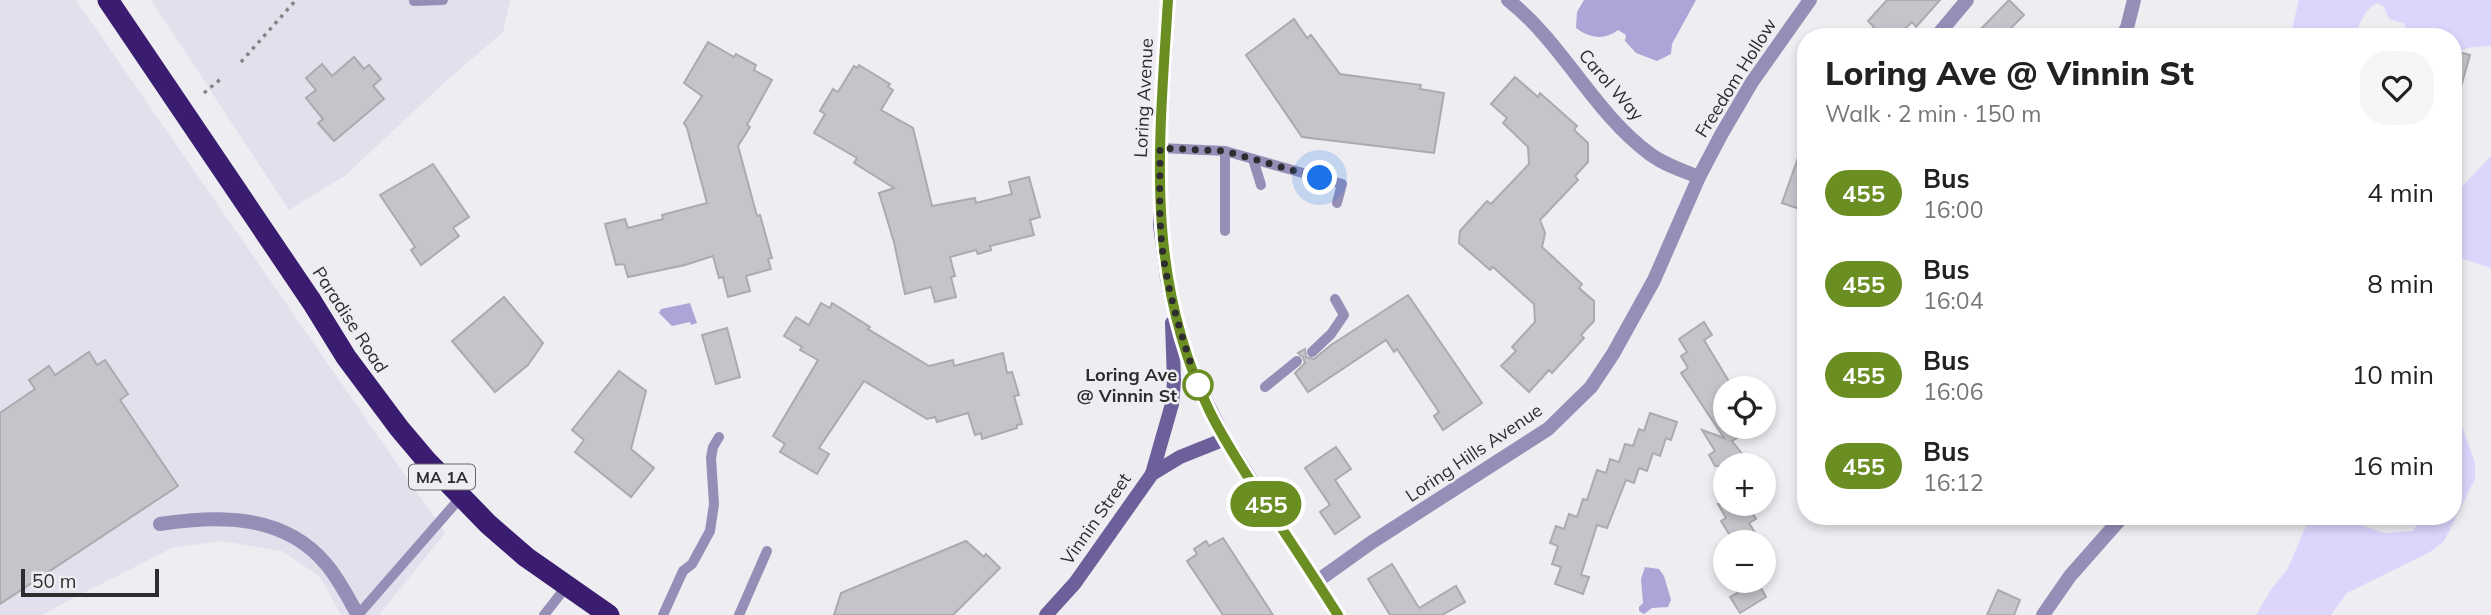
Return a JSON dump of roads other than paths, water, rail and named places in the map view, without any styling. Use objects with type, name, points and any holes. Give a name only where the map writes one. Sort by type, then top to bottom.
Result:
[{"type":"highway","name":"Paradise Road","points":[[108,0],[312,302],[346,357],[399,428],[488,524],[526,557],[609,615]]},
{"type":"main road","name":"Loring Avenue","points":[[1168,0],[1160,148],[1160,225],[1169,290],[1197,383],[1225,439],[1338,615]]},
{"type":"main road","points":[[1152,474],[1167,425],[1174,381],[1169,290]]},
{"type":"main road","name":"Vinnin Street","points":[[1046,615],[1080,576],[1152,474],[1180,457],[1225,439]]},
{"type":"street","name":"Carol Way","points":[[1508,0],[1527,15],[1590,94],[1630,137],[1652,155],[1699,177]]},
{"type":"street","name":"Freedom Hollow","points":[[1699,177],[1752,82],[1810,0]]},
{"type":"street","points":[[1944,28],[1967,0]]},
{"type":"street","points":[[2127,28],[2134,0]]},
{"type":"street","name":"Loring Hills Avenue","points":[[1317,582],[1372,542],[1548,429],[1572,408],[1591,387],[1613,354],[1654,280],[1699,177]]},
{"type":"street","points":[[160,524],[221,519],[255,521],[276,528],[304,543],[320,557],[358,615]]},
{"type":"street","points":[[2043,615],[2070,576],[2115,525]]},
{"type":"lane","points":[[414,1],[443,0]]},
{"type":"lane","points":[[1160,148],[1225,151],[1342,184],[1337,203]]},
{"type":"lane","points":[[1225,151],[1225,231]]},
{"type":"lane","points":[[1253,159],[1261,185]]},
{"type":"lane","points":[[1312,352],[1331,334],[1344,315],[1335,299]]},
{"type":"lane","points":[[1265,387],[1297,361]]},
{"type":"lane","points":[[663,615],[683,572],[692,564],[710,531],[714,504],[711,458],[719,437]]},
{"type":"lane","points":[[358,615],[461,497]]},
{"type":"lane","points":[[739,615],[767,551]]},
{"type":"lane","points":[[544,615],[566,587]]},
{"type":"place","name":"Loring Ave @ Vinnin St","points":[[1198,385]]}]
